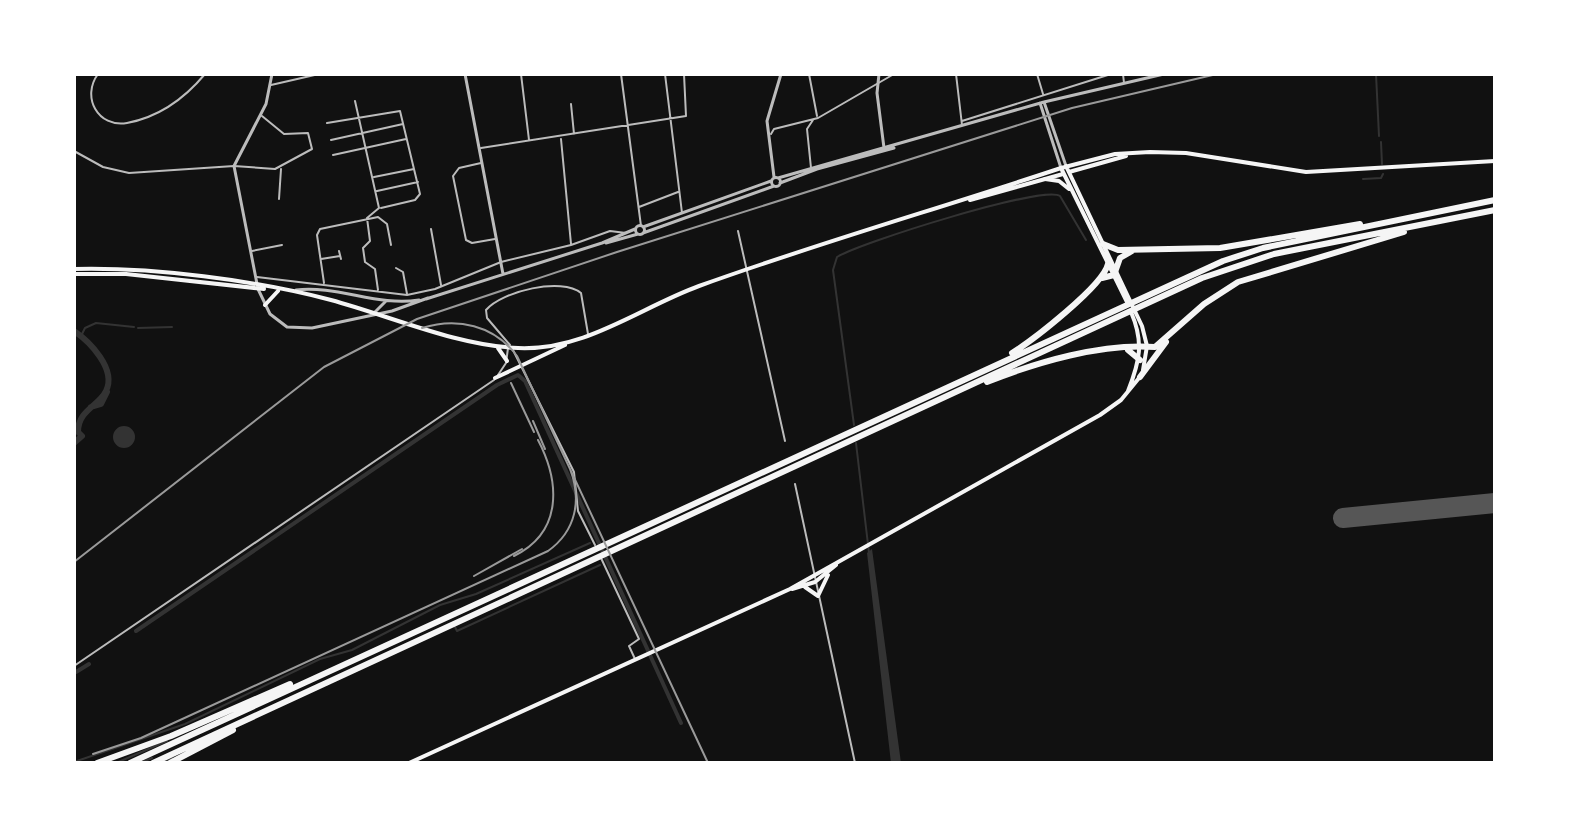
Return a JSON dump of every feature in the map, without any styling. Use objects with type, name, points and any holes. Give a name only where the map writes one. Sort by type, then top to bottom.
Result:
[{"type":"highway","points":[[130,763],[1223,261],[1263,248],[1495,200]]},
{"type":"highway","points":[[153,763],[1227,268],[1274,254],[1495,210]]},
{"type":"highway","points":[[1103,244],[1115,250],[1220,248],[1423,214]]},
{"type":"highway","points":[[966,387],[1034,365],[1144,345],[1158,346],[1221,291],[1257,273],[1430,223]]},
{"type":"highway","points":[[1096,281],[1115,273],[1120,258],[1135,250]]},
{"type":"highway","points":[[997,363],[1041,333],[1096,281],[1108,264]]},
{"type":"highway","points":[[1140,377],[1173,333]]},
{"type":"highway","points":[[1126,349],[1140,360]]},
{"type":"highway","points":[[97,763],[171,736],[358,657]]},
{"type":"highway","points":[[170,763],[288,700]]},
{"type":"main road","points":[[495,378],[697,287],[1065,170],[1135,153],[1186,153],[1306,172],[1495,161]]},
{"type":"main road","points":[[970,200],[1045,179],[1065,170]]},
{"type":"main road","points":[[1065,170],[1072,194],[1115,273]]},
{"type":"main road","points":[[790,589],[803,587],[837,564],[1100,415],[1128,392],[1140,377],[1144,345],[1135,314],[1065,170]]},
{"type":"main road","points":[[1045,179],[1062,182],[1072,194]]},
{"type":"main road","points":[[74,272],[136,270],[288,291],[507,349],[571,342]]},
{"type":"main road","points":[[265,305],[271,295],[280,290]]},
{"type":"main road","points":[[1128,392],[1144,345]]},
{"type":"main road","points":[[496,346],[507,361]]},
{"type":"main road","points":[[409,763],[828,573],[837,564]]},
{"type":"main road","points":[[803,587],[818,596],[828,573]]},
{"type":"street","points":[[98,74],[91,86],[92,105],[106,119],[121,123],[173,104],[205,74]]},
{"type":"street","points":[[272,74],[261,116],[238,152],[234,166],[258,288],[265,305],[278,321],[297,329],[373,314],[638,234],[642,229],[776,180],[909,143],[1111,74]]},
{"type":"street","points":[[271,85],[319,74]]},
{"type":"street","points":[[465,74],[503,274]]},
{"type":"street","points":[[521,74],[529,141]]},
{"type":"street","points":[[621,74],[642,229]]},
{"type":"street","points":[[665,74],[682,214]]},
{"type":"street","points":[[480,148],[628,127],[689,113],[684,74]]},
{"type":"street","points":[[602,243],[635,229],[774,186],[776,180],[767,121],[781,74]]},
{"type":"street","points":[[807,129],[816,118],[809,74]]},
{"type":"street","points":[[879,74],[877,84],[884,150]]},
{"type":"street","points":[[769,137],[774,129],[816,118],[877,84],[887,75],[894,74]]},
{"type":"street","points":[[956,74],[962,124]]},
{"type":"street","points":[[1037,74],[1044,95]]},
{"type":"street","points":[[1123,74],[1124,84]]},
{"type":"street","points":[[962,124],[1164,74]]},
{"type":"street","points":[[355,101],[379,208]]},
{"type":"street","points":[[1042,102],[1065,170]]},
{"type":"street","points":[[571,104],[574,135]]},
{"type":"street","points":[[327,123],[398,109],[420,194],[415,200],[379,208],[367,218]]},
{"type":"street","points":[[74,151],[103,167],[129,173],[234,166],[282,167],[308,153],[312,139],[305,132],[284,134],[261,116]]},
{"type":"street","points":[[767,121],[774,129]]},
{"type":"street","points":[[799,123],[807,129],[812,168]]},
{"type":"street","points":[[331,140],[403,124]]},
{"type":"street","points":[[882,134],[891,147]]},
{"type":"street","points":[[560,137],[571,245]]},
{"type":"street","points":[[333,155],[407,139]]},
{"type":"street","points":[[884,150],[909,143]]},
{"type":"street","points":[[482,163],[459,168],[453,176],[466,240],[472,243],[496,238]]},
{"type":"street","points":[[279,199],[282,167]]},
{"type":"street","points":[[373,177],[414,169]]},
{"type":"street","points":[[376,192],[418,182]]},
{"type":"street","points":[[638,208],[679,191]]},
{"type":"street","points":[[324,284],[317,235],[320,229],[378,217],[387,224],[391,245]]},
{"type":"street","points":[[367,218],[370,241],[363,248],[364,260],[375,269],[378,292]]},
{"type":"street","points":[[431,229],[441,286]]},
{"type":"street","points":[[635,229],[638,234]]},
{"type":"street","points":[[619,236],[620,230]]},
{"type":"street","points":[[256,277],[407,295],[441,286],[501,262],[620,230],[626,233]]},
{"type":"street","points":[[738,231],[750,270],[785,441]]},
{"type":"street","points":[[251,252],[282,245]]},
{"type":"street","points":[[320,259],[340,258],[339,251]]},
{"type":"street","points":[[396,268],[403,272],[407,295]]},
{"type":"street","points":[[588,337],[581,293],[566,284],[553,284],[498,301],[486,312],[525,369],[574,472],[581,518],[639,639],[629,646],[636,660]]},
{"type":"street","points":[[288,291],[329,290],[386,301],[428,298]]},
{"type":"street","points":[[373,314],[386,301]]},
{"type":"street","points":[[74,666],[495,378],[507,361],[507,349]]},
{"type":"street","points":[[795,484],[855,763]]},
{"type":"shaded area","points":[[120,426],[128,426],[135,437],[128,448],[120,448],[113,441],[113,433]]},
{"type":"shaded area","points":[[872,549],[901,763],[891,763],[867,553]]},
{"type":"waterway","points":[[1376,74],[1379,136]]},
{"type":"waterway","points":[[1381,142],[1382,164]]},
{"type":"waterway","points":[[1363,179],[1381,178],[1383,174]]},
{"type":"waterway","points":[[854,425],[833,270],[837,257],[950,217],[1046,195],[1060,196],[1086,240]]},
{"type":"waterway","points":[[81,336],[85,328],[96,323],[134,327]]},
{"type":"waterway","points":[[138,328],[172,327]]},
{"type":"waterway","points":[[74,331],[100,356],[108,374],[106,391],[81,418],[78,432],[82,436],[74,443]]},
{"type":"waterway","points":[[136,631],[497,385],[518,375],[525,381],[681,723]]},
{"type":"waterway","points":[[91,407],[101,404],[107,392]]},
{"type":"waterway","points":[[856,443],[869,553]]},
{"type":"waterway","points":[[74,762],[185,724],[320,659],[352,650],[440,605],[476,594],[590,543]]},
{"type":"waterway","points":[[455,627],[457,631],[600,565]]},
{"type":"waterway","points":[[76,672],[89,664]]},
{"type":"waterway","points":[[116,763],[167,741]]},
{"type":"waterway","points":[[140,763],[152,758]]},
{"type":"waterway","points":[[161,763],[172,758]]},
{"type":"runway","points":[[1343,518],[1495,503]]},
{"type":"railway","points":[[74,562],[324,367],[417,319],[617,252],[1072,108],[1217,74]]},
{"type":"railway","points":[[422,328],[448,323],[474,326],[497,337],[517,356],[708,763]]},
{"type":"railway","points":[[511,383],[534,432]]},
{"type":"railway","points":[[533,421],[545,449]]},
{"type":"railway","points":[[514,556],[542,534],[553,505],[550,472],[538,440]]},
{"type":"railway","points":[[93,754],[141,738],[548,551],[565,534],[574,514],[576,492],[570,469]]},
{"type":"railway","points":[[474,576],[522,549]]}]
